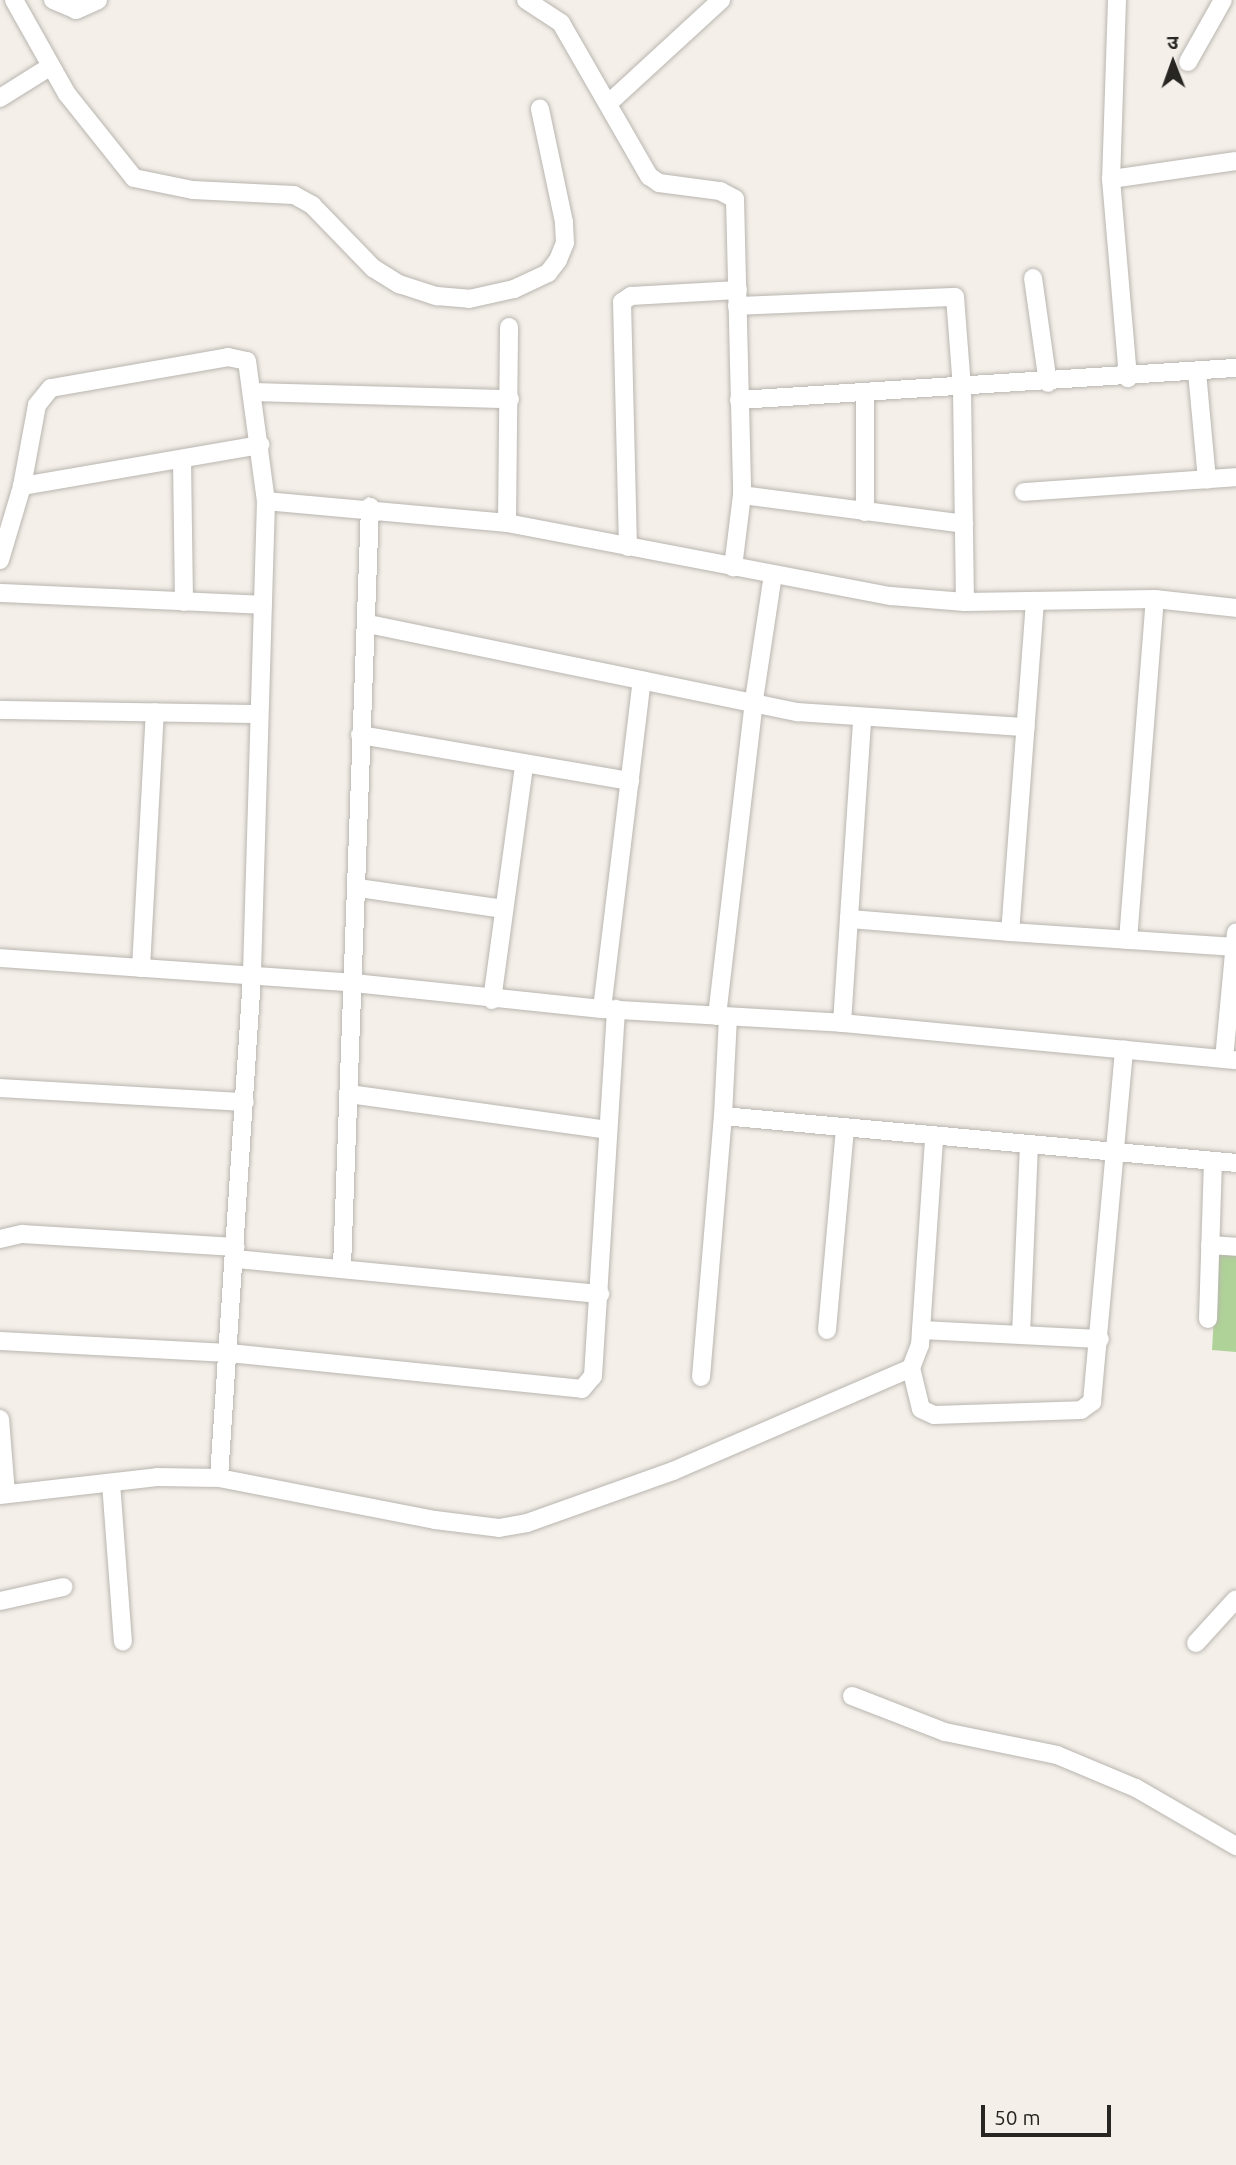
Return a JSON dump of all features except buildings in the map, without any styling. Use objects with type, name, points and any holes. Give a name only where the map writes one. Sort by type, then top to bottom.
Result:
[{"type":"street","points":[[14,0],[67,94],[134,178],[193,190],[294,195],[312,205],[373,268],[399,284],[437,296],[469,299],[514,289],[548,272],[558,260],[565,243],[564,222],[540,109]]},
{"type":"street","points":[[53,0],[76,10],[98,0]]},
{"type":"street","points":[[526,0],[561,23],[582,66],[610,102],[649,176],[659,183],[720,191],[735,199],[742,495],[733,567]]},
{"type":"street","points":[[610,102],[721,0]]},
{"type":"street","points":[[1117,0],[1111,179],[1128,378]]},
{"type":"street","points":[[1188,62],[1223,0]]},
{"type":"street","points":[[0,98],[51,66]]},
{"type":"street","points":[[1111,179],[1236,161]]},
{"type":"street","points":[[1033,278],[1048,383]]},
{"type":"street","points":[[628,547],[622,302],[631,296],[955,297],[962,389],[965,602]]},
{"type":"street","points":[[507,523],[509,327]]},
{"type":"street","points":[[0,560],[22,486],[37,405],[51,388],[228,357],[247,361],[266,502],[252,977],[236,1253],[219,1478]]},
{"type":"street","points":[[739,400],[962,389],[1236,369]]},
{"type":"street","points":[[1197,372],[1207,480]]},
{"type":"street","points":[[253,392],[510,399]]},
{"type":"street","points":[[865,394],[865,512]]},
{"type":"street","points":[[22,486],[260,445]]},
{"type":"street","points":[[182,458],[184,601]]},
{"type":"street","points":[[1024,492],[1236,477]]},
{"type":"street","points":[[742,495],[964,524]]},
{"type":"street","points":[[266,502],[370,508],[507,523],[891,596],[965,602],[1155,599],[1236,608]]},
{"type":"street","points":[[342,1267],[358,888],[359,735],[368,624],[370,508]]},
{"type":"street","points":[[701,1377],[723,1116],[723,1017],[754,700],[773,575]]},
{"type":"street","points":[[0,593],[262,605]]},
{"type":"street","points":[[1128,940],[1155,599]]},
{"type":"street","points":[[1010,932],[1035,600]]},
{"type":"street","points":[[368,624],[754,700],[798,712],[862,719],[1026,727]]},
{"type":"street","points":[[0,1341],[229,1353],[571,1391],[589,1384],[593,1376],[600,1294],[608,1130],[609,1009],[642,680]]},
{"type":"street","points":[[0,710],[259,713]]},
{"type":"street","points":[[141,968],[155,712]]},
{"type":"street","points":[[842,1023],[862,719]]},
{"type":"street","points":[[359,735],[524,765],[630,780]]},
{"type":"street","points":[[492,1000],[502,909],[524,765]]},
{"type":"street","points":[[358,888],[502,909]]},
{"type":"street","points":[[0,958],[354,983],[492,1000],[842,1023],[1230,1060],[1236,943],[1128,940],[850,919]]},
{"type":"street","points":[[911,1368],[920,1409],[934,1415],[1081,1410],[1096,1395],[1124,1049]]},
{"type":"street","points":[[0,1088],[245,1102]]},
{"type":"street","points":[[349,1094],[608,1130]]},
{"type":"street","points":[[723,1116],[1236,1163]]},
{"type":"street","points":[[827,1330],[845,1128]]},
{"type":"street","points":[[0,1419],[3,1494],[111,1482],[219,1478],[435,1520],[499,1528],[527,1523],[673,1471],[911,1368],[917,1359],[921,1330],[934,1137]]},
{"type":"street","points":[[1021,1335],[1029,1146]]},
{"type":"street","points":[[1208,1320],[1213,1162]]},
{"type":"street","points":[[0,1239],[22,1234],[236,1253],[600,1294]]},
{"type":"street","points":[[1210,1245],[1236,1247]]},
{"type":"street","points":[[921,1330],[1100,1339]]},
{"type":"street","points":[[111,1482],[123,1642]]},
{"type":"street","points":[[0,1601],[63,1587]]},
{"type":"street","points":[[1195,1643],[1236,1599]]},
{"type":"street","points":[[852,1696],[945,1732],[1058,1755],[1136,1788],[1236,1846]]},
{"type":"green space","points":[[1218,1249],[1236,1251],[1236,1352],[1212,1350]]}]
